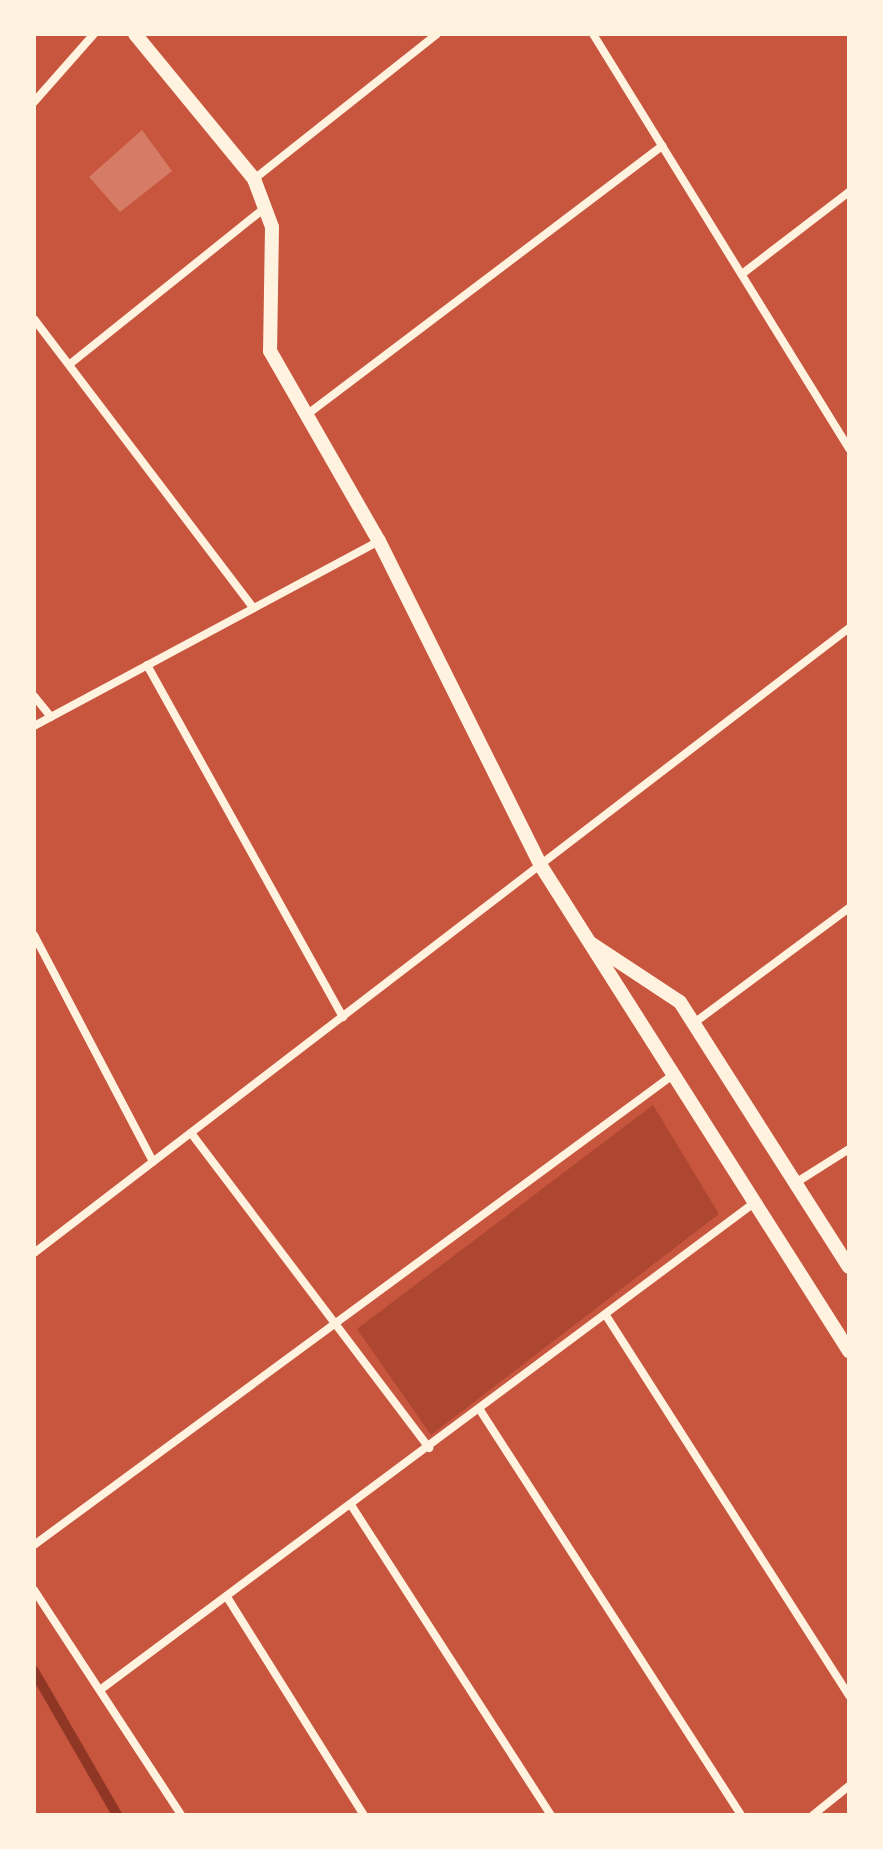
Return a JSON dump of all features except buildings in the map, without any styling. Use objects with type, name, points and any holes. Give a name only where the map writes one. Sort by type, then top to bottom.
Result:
[{"type":"street","points":[[34,102],[94,34]]},
{"type":"street","points":[[135,34],[254,179],[267,207],[267,338],[379,541],[541,866],[849,1351]]},
{"type":"street","points":[[254,179],[437,34]]},
{"type":"street","points":[[593,34],[849,449]]},
{"type":"street","points":[[309,413],[662,146]]},
{"type":"street","points":[[742,274],[849,192]]},
{"type":"street","points":[[70,364],[267,207]]},
{"type":"street","points":[[34,319],[253,608]]},
{"type":"street","points":[[34,726],[379,541]]},
{"type":"street","points":[[34,1253],[849,628]]},
{"type":"street","points":[[147,665],[343,1017]]},
{"type":"street","points":[[34,696],[51,717]]},
{"type":"street","points":[[694,1023],[849,908]]},
{"type":"street","points":[[34,935],[153,1162]]},
{"type":"street","points":[[586,939],[680,1002],[849,1267]]},
{"type":"street","points":[[34,1545],[338,1327],[673,1075]]},
{"type":"street","points":[[191,1133],[429,1448]]},
{"type":"street","points":[[797,1182],[849,1149]]},
{"type":"street","points":[[104,1687],[607,1317],[754,1203]]},
{"type":"street","points":[[607,1317],[849,1696]]},
{"type":"street","points":[[480,1410],[741,1815]]},
{"type":"street","points":[[351,1505],[551,1815]]},
{"type":"street","points":[[34,1590],[104,1687],[181,1815]]},
{"type":"street","points":[[227,1597],[364,1815]]},
{"type":"street","points":[[813,1815],[849,1786]]},
{"type":"shaded area","points":[[653,1105],[719,1214],[431,1435],[357,1329]]},
{"type":"waterway","points":[[34,1671],[117,1815]]}]
